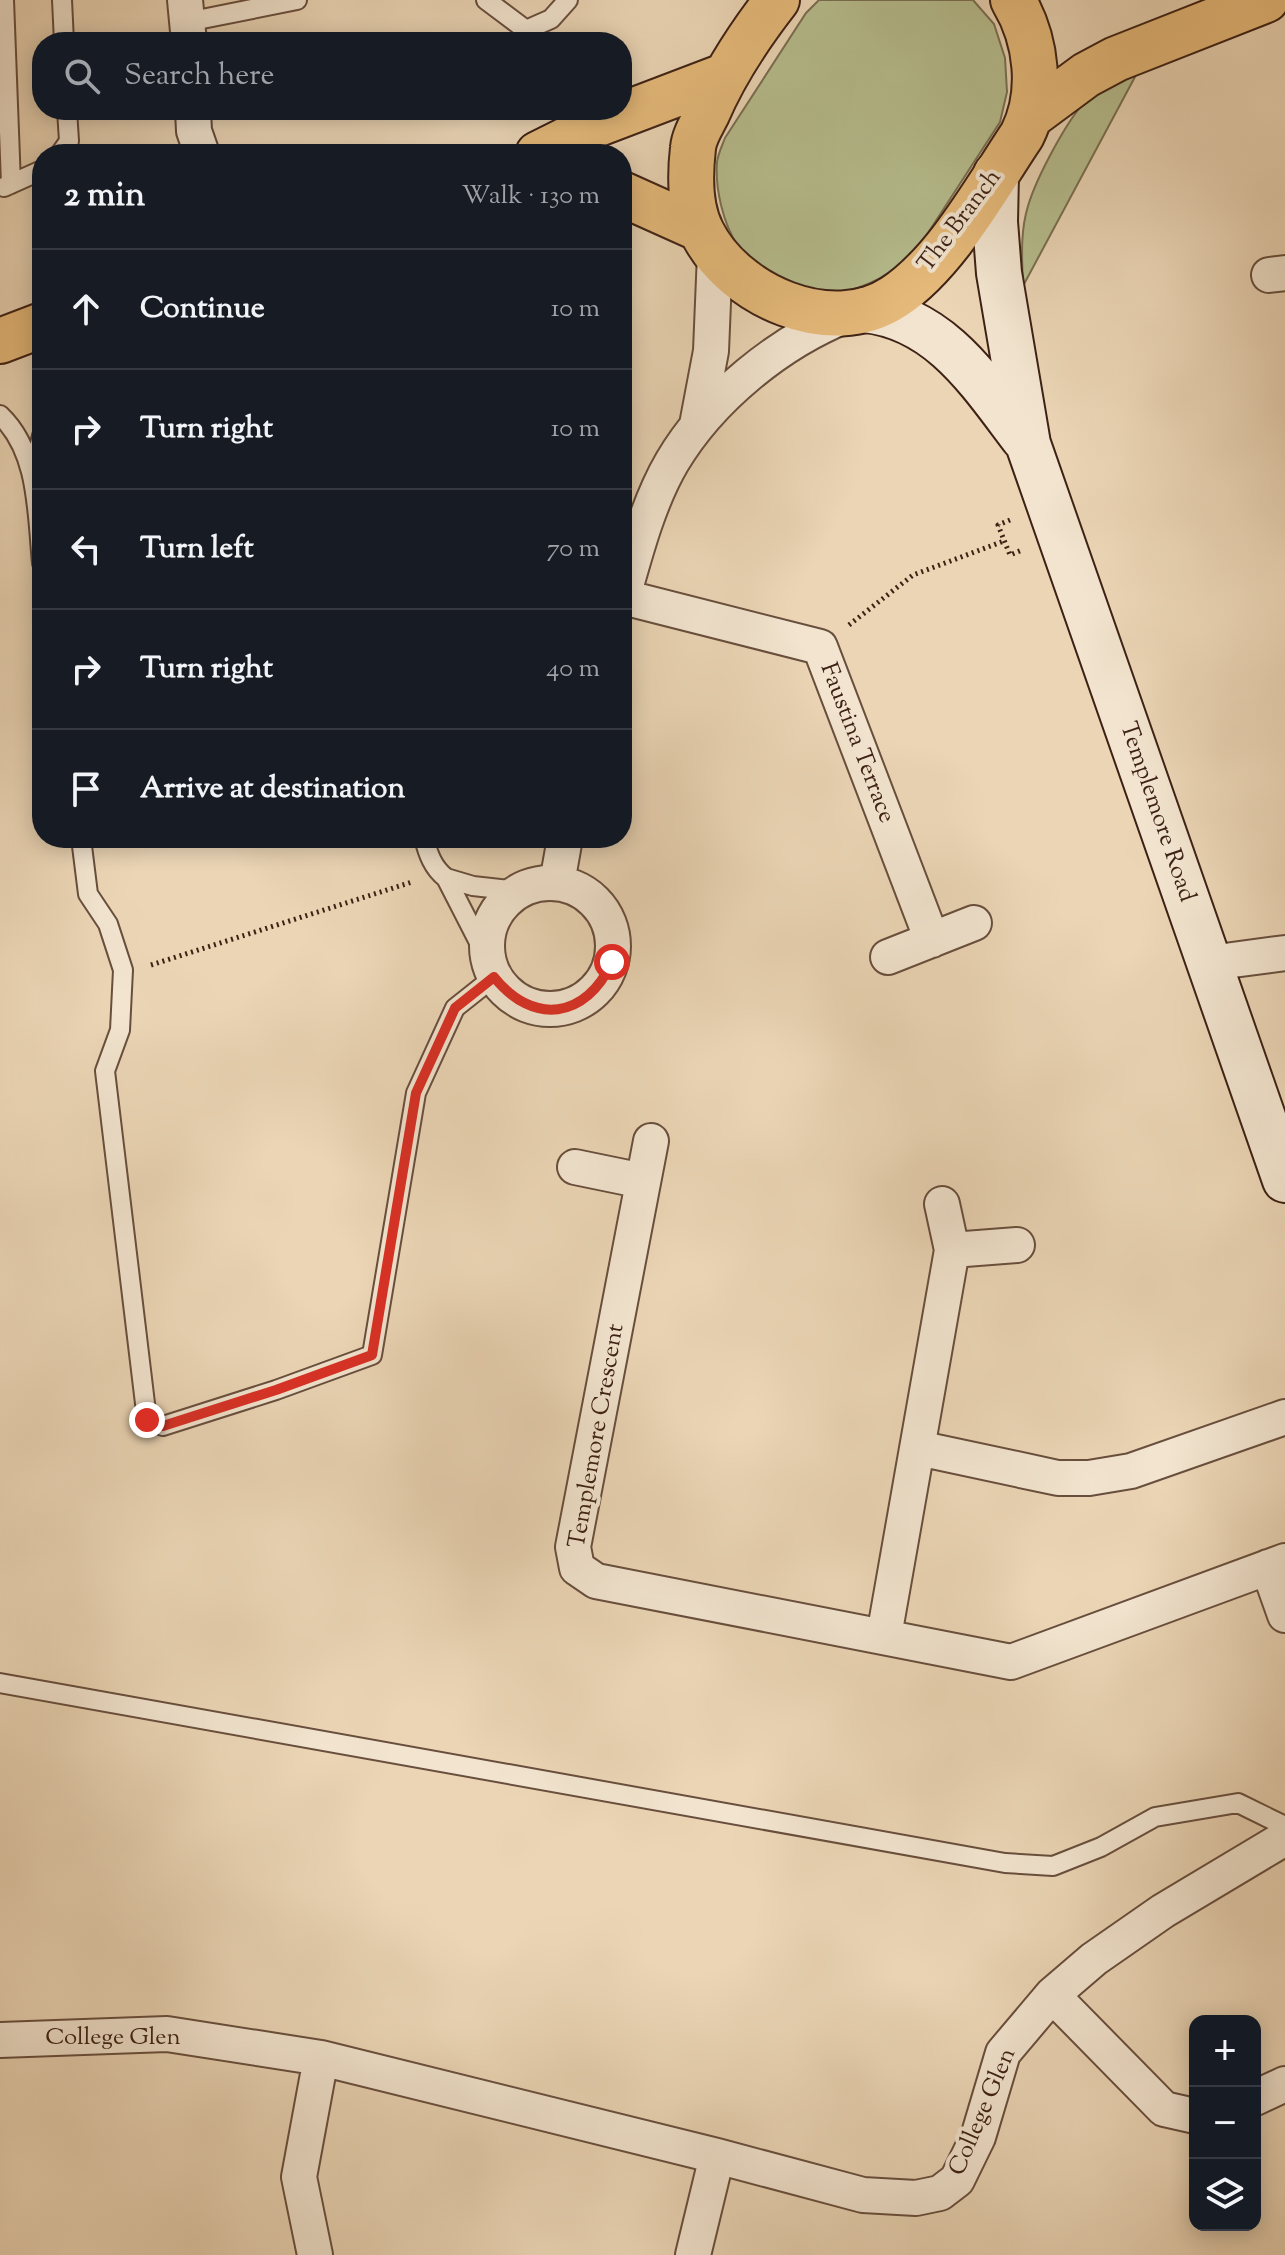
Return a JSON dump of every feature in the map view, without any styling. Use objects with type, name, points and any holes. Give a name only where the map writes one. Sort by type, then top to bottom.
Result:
[{"type":"highway","points":[[707,241],[691,193],[693,144],[724,76],[777,0]]},
{"type":"highway","name":"The Branch","points":[[858,312],[893,299],[940,256],[1032,115],[1036,87],[1032,50],[1023,17],[1013,0]]},
{"type":"highway","points":[[1032,115],[1086,75],[1116,59],[1266,0]]},
{"type":"highway","points":[[632,111],[724,76]]},
{"type":"highway","points":[[558,144],[608,120]]},
{"type":"highway","points":[[632,200],[707,241],[763,293],[790,305],[818,312],[858,312]]},
{"type":"highway","points":[[0,341],[32,329]]},
{"type":"main road","name":"Templemore Road","points":[[996,174],[995,222],[999,273],[1028,444],[1285,1180]]},
{"type":"main road","name":"Templemore Road","points":[[858,312],[902,318],[945,344],[981,383],[1028,444]]},
{"type":"street","points":[[697,425],[711,351],[707,241]]},
{"type":"street","points":[[632,567],[654,498],[697,425],[742,382],[792,341],[815,328],[858,312]]},
{"type":"street","name":"Faustina Terrace","points":[[632,600],[820,647],[932,940]]},
{"type":"street","points":[[557,883],[563,848]]},
{"type":"street","points":[[557,883],[578,889],[595,901],[608,919],[614,940],[612,962],[603,982],[588,998],[569,1008],[547,1010],[526,1006],[507,994],[490,968],[487,938],[492,920],[503,903],[518,891],[537,884],[557,883]]},
{"type":"street","points":[[888,957],[974,923]]},
{"type":"street","points":[[1210,963],[1285,953]]},
{"type":"street","name":"Templemore Crescent","points":[[651,1141],[573,1547],[577,1568],[596,1581],[1011,1662],[1276,1564],[1285,1615]]},
{"type":"street","points":[[575,1167],[643,1181]]},
{"type":"street","points":[[884,1636],[952,1250],[942,1204]]},
{"type":"street","points":[[952,1250],[1017,1245]]},
{"type":"street","points":[[918,1448],[1058,1478],[1089,1478],[1131,1471],[1285,1417]]},
{"type":"street","name":"College Glen","points":[[0,2040],[167,2034],[321,2058],[863,2195],[916,2198],[940,2193],[957,2180],[978,2137],[1003,2053],[1052,1995],[1094,1959],[1163,1911],[1285,1838]]},
{"type":"street","points":[[1052,1995],[1164,2109],[1189,2115]]},
{"type":"street","points":[[315,2255],[299,2177],[321,2058]]},
{"type":"street","points":[[1261,2095],[1285,2084]]},
{"type":"street","points":[[693,2255],[717,2156]]},
{"type":"lane","points":[[4,0],[6,186],[32,174]]},
{"type":"lane","points":[[62,0],[64,32]]},
{"type":"lane","points":[[187,21],[297,0]]},
{"type":"lane","points":[[486,0],[526,30],[551,19],[568,0]]},
{"type":"lane","points":[[67,144],[68,120]]},
{"type":"lane","points":[[0,415],[12,426],[32,470]]},
{"type":"lane","points":[[82,848],[88,894],[108,924],[123,970],[120,1030],[105,1071],[147,1420],[163,1426],[372,1355],[416,1093],[455,1008],[490,968],[426,848]]},
{"type":"lane","points":[[443,876],[473,886],[518,891]]},
{"type":"lane","points":[[0,1683],[1005,1863],[1053,1866],[1101,1847],[1155,1817],[1238,1803],[1285,1826]]},
{"type":"path","points":[[820,647],[913,575],[1004,541]]},
{"type":"path","points":[[123,970],[162,964],[443,876]]},
{"type":"green space","points":[[819,0],[973,0],[994,24],[1005,58],[1007,92],[1000,122],[913,256],[869,284],[830,293],[812,292],[796,286],[750,259],[741,250],[724,217],[717,172],[725,138],[806,13]]},
{"type":"green space","points":[[1136,75],[1023,286],[1025,216],[1038,180],[1055,147],[1074,116],[1092,95]]},
{"type":"route","points":[[147,1420],[163,1426],[372,1355],[416,1093],[455,1008],[494,977],[507,994],[526,1006],[547,1010],[569,1008],[588,998],[603,982],[612,962]]}]
